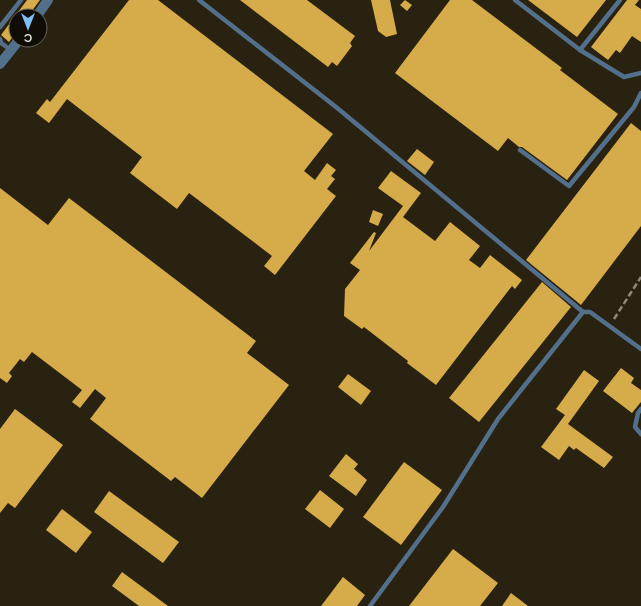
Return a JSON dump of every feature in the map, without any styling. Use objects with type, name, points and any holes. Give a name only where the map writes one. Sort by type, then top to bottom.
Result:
[{"type":"street","points":[[0,64],[11,50]]},
{"type":"lane","points":[[0,28],[21,0]]},
{"type":"lane","points":[[199,0],[336,107],[583,312],[590,312],[641,349]]},
{"type":"lane","points":[[515,0],[580,50],[624,76],[641,73]]},
{"type":"lane","points":[[580,50],[620,0]]},
{"type":"lane","points":[[0,39],[1,43],[11,50]]},
{"type":"lane","points":[[520,150],[569,186],[634,107],[641,93]]},
{"type":"lane","points":[[370,606],[443,507],[498,419],[583,312]]},
{"type":"lane","points":[[641,409],[638,413],[635,427],[641,434]]},
{"type":"building","points":[[27,0],[40,0],[34,8],[21,8]]},
{"type":"building","points":[[129,0],[158,0],[333,134],[304,171],[315,180],[327,163],[336,170],[331,176],[335,179],[327,189],[336,196],[275,275],[264,266],[272,256],[189,193],[177,209],[130,173],[142,157],[67,99],[49,123],[36,113],[47,99],[50,102]]},
{"type":"building","points":[[240,0],[307,0],[355,36],[350,43],[352,46],[337,66],[332,62],[328,67]]},
{"type":"building","points":[[371,0],[390,0],[397,34],[386,37],[378,31]]},
{"type":"building","points":[[405,0],[412,5],[407,11],[400,5]]},
{"type":"building","points":[[450,0],[472,0],[562,68],[560,70],[618,114],[567,180],[508,138],[498,151],[395,73]]},
{"type":"building","points":[[528,0],[606,0],[577,37]]},
{"type":"building","points":[[627,0],[639,0],[635,5],[641,9],[641,42],[632,36],[620,53],[616,50],[608,60],[591,47]]},
{"type":"building","points":[[8,26],[8,41],[1,35]]},
{"type":"building","points":[[631,123],[641,131],[641,226],[581,305],[526,260]]},
{"type":"building","points":[[417,149],[434,162],[425,175],[407,161]]},
{"type":"building","points":[[391,171],[421,193],[403,217],[435,241],[450,222],[480,246],[469,260],[480,268],[490,255],[522,280],[515,289],[512,286],[436,385],[364,327],[362,329],[344,316],[345,289],[360,270],[350,263],[374,232],[376,233],[369,251],[403,206],[378,188]]},
{"type":"building","points":[[0,188],[48,225],[69,198],[256,341],[247,353],[289,385],[202,498],[175,477],[171,481],[90,419],[106,398],[95,389],[80,408],[72,402],[82,390],[32,352],[24,362],[20,359],[9,373],[12,376],[7,383],[0,378]]},
{"type":"building","points":[[373,210],[383,214],[378,226],[369,222]]},
{"type":"building","points":[[542,282],[571,307],[479,422],[449,398]]},
{"type":"building","points":[[621,368],[634,378],[631,383],[641,390],[641,402],[632,413],[603,391]]},
{"type":"building","points":[[584,370],[599,381],[568,424],[613,457],[604,468],[576,448],[574,450],[569,446],[559,460],[541,447],[565,415],[556,409]]},
{"type":"building","points":[[348,374],[371,391],[361,405],[338,387]]},
{"type":"building","points":[[15,409],[63,445],[15,508],[8,503],[0,513],[0,429]]},
{"type":"building","points":[[346,454],[358,464],[354,469],[367,480],[356,496],[329,476]]},
{"type":"building","points":[[404,462],[442,490],[401,545],[363,517]]},
{"type":"building","points":[[320,490],[344,509],[330,528],[305,509]]},
{"type":"building","points":[[109,491],[179,542],[163,563],[94,512]]},
{"type":"building","points":[[62,509],[92,532],[76,553],[46,530]]},
{"type":"building","points":[[453,549],[498,583],[480,606],[409,606]]},
{"type":"building","points":[[122,572],[168,606],[139,606],[112,586]]},
{"type":"building","points":[[343,577],[365,595],[357,606],[321,606]]},
{"type":"building","points":[[511,593],[528,606],[502,606]]},
{"type":"railway","points":[[614,319],[641,277]]}]
